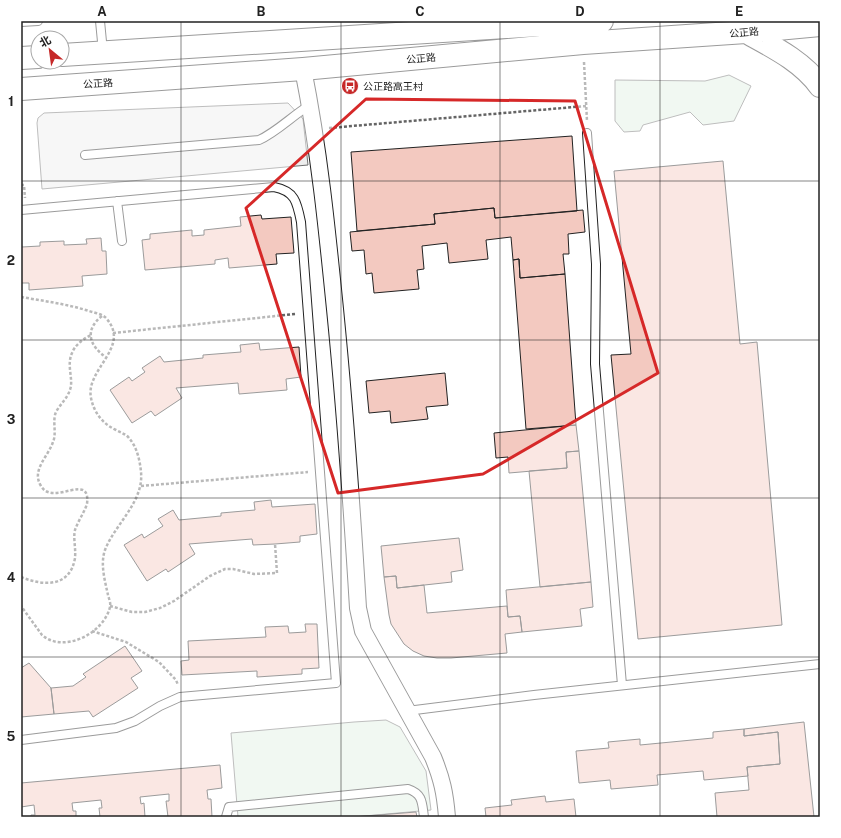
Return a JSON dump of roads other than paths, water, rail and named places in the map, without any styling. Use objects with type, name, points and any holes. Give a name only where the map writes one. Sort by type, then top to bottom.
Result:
[{"type":"main road","points":[[70,55],[420,27],[602,21]]},
{"type":"main road","name":"公正路","points":[[21,88],[303,69],[583,43],[746,32],[820,25]]},
{"type":"main road","points":[[746,32],[792,58],[804,68],[820,86]]},
{"type":"street","points":[[303,69],[315,129],[327,228],[339,348],[360,622],[363,632],[439,770],[444,789],[448,817]]},
{"type":"lane","points":[[21,22],[38,21]]},
{"type":"lane","points":[[100,21],[103,53]]},
{"type":"lane","points":[[85,155],[259,140],[310,105]]},
{"type":"lane","points":[[588,133],[596,264],[595,364],[622,685]]},
{"type":"lane","points":[[21,210],[274,187],[287,191],[295,200],[301,222],[336,683],[180,697],[160,706],[135,721],[116,728],[21,740]]},
{"type":"lane","points":[[117,201],[122,241]]},
{"type":"lane","points":[[407,711],[534,694],[820,664]]},
{"type":"lane","points":[[226,817],[229,807],[408,789],[419,794],[424,817]]},
{"type":"place","name":"公正路高王村","points":[[350,86]]}]
